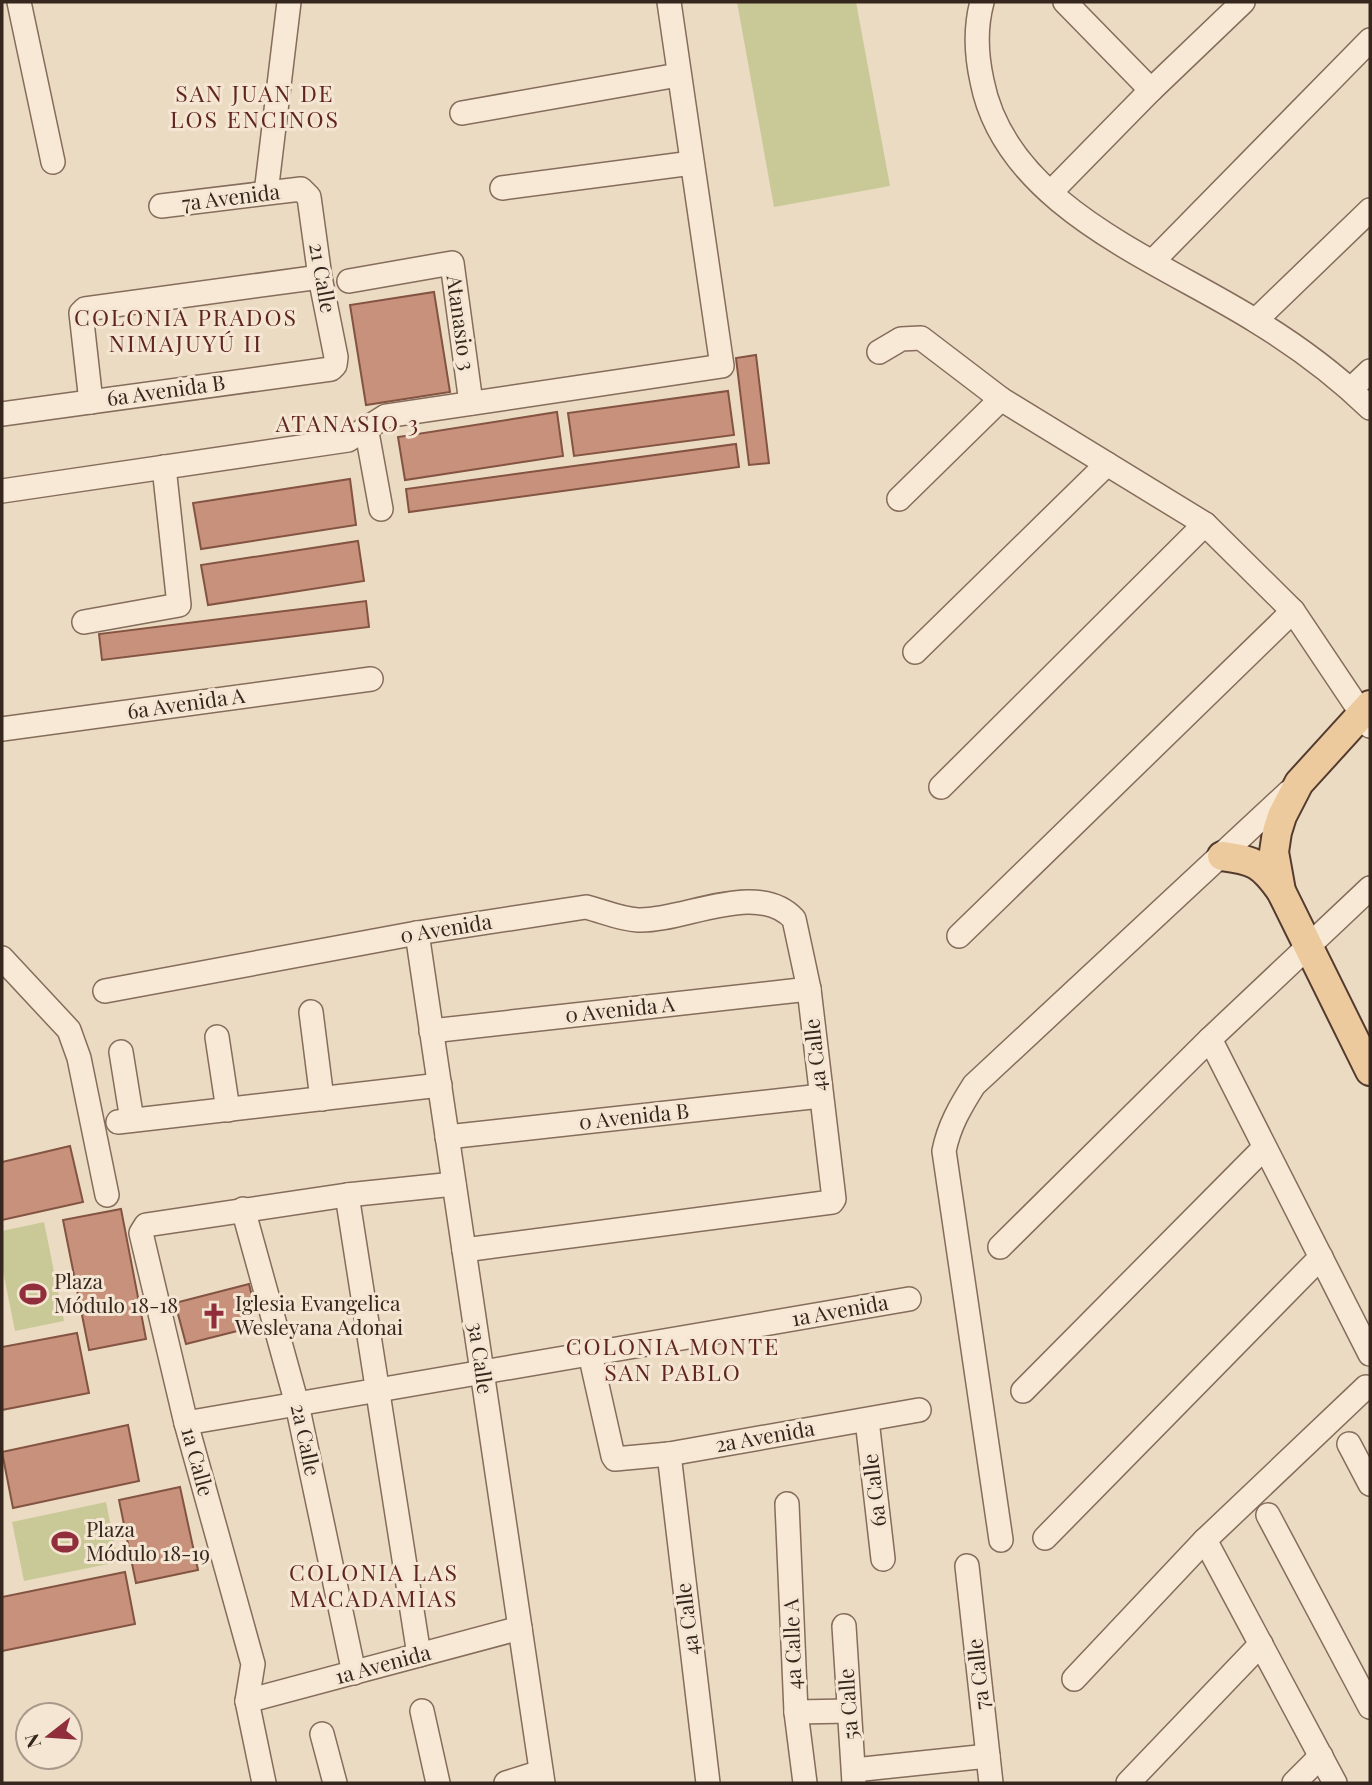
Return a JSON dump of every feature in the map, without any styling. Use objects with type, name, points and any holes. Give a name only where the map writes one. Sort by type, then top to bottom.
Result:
[{"type":"main road","points":[[1367,715],[1299,783],[1277,832],[1274,852],[1281,891],[1307,948],[1367,1056]]},
{"type":"main road","points":[[1222,856],[1245,859],[1259,865],[1281,891]]},
{"type":"street","points":[[19,2],[52,162]]},
{"type":"street","points":[[266,193],[289,2]]},
{"type":"street","points":[[2,491],[348,440],[386,416],[722,366],[669,2]]},
{"type":"street","points":[[982,2],[978,19],[979,61],[984,92],[993,121],[1015,156],[1051,192],[1090,225],[1256,320],[1300,349],[1351,389],[1370,408]]},
{"type":"street","points":[[1065,2],[1151,90]]},
{"type":"street","points":[[1051,192],[1238,3]]},
{"type":"street","points":[[1153,261],[1370,40]]},
{"type":"street","points":[[462,113],[678,75]]},
{"type":"street","points":[[502,188],[692,163]]},
{"type":"street","name":"7a Avenida","points":[[162,206],[301,189]]},
{"type":"street","name":"21 Calle","points":[[301,189],[309,197],[320,277],[336,357],[335,365],[331,369]]},
{"type":"street","points":[[1256,320],[1370,210]]},
{"type":"street","name":"Atanasio 3","points":[[349,281],[452,263],[471,403]]},
{"type":"street","points":[[91,402],[81,313],[85,309],[320,277]]},
{"type":"street","points":[[879,352],[901,340],[921,338],[1001,399],[1205,524],[1293,611],[1367,715]]},
{"type":"street","name":"6a Avenida B","points":[[2,414],[331,369]]},
{"type":"street","points":[[1351,389],[1370,371]]},
{"type":"street","points":[[899,499],[1001,399]]},
{"type":"street","points":[[366,428],[381,509]]},
{"type":"street","points":[[915,652],[1107,464]]},
{"type":"street","points":[[83,622],[178,605],[164,467]]},
{"type":"street","points":[[941,787],[1205,524]]},
{"type":"street","points":[[959,936],[1293,611]]},
{"type":"street","name":"6a Avenida A","points":[[2,729],[371,679]]},
{"type":"street","points":[[1001,1540],[944,1151],[948,1133],[955,1116],[974,1086],[1299,783]]},
{"type":"street","points":[[1000,1247],[1210,1039],[1370,888]]},
{"type":"street","name":"0 Avenida","points":[[105,991],[417,933],[586,907],[637,920],[754,901],[785,911]]},
{"type":"street","name":"4a Calle","points":[[464,1250],[832,1202],[834,1199],[809,989],[794,919],[785,911]]},
{"type":"street","name":"3a Calle","points":[[417,933],[542,1778]]},
{"type":"street","points":[[2,958],[69,1030],[79,1058],[107,1195]]},
{"type":"street","name":"0 Avenida A","points":[[431,1031],[809,989]]},
{"type":"street","points":[[311,1012],[322,1099]]},
{"type":"street","points":[[217,1037],[228,1110]]},
{"type":"street","points":[[1210,1039],[1370,1354]]},
{"type":"street","points":[[121,1052],[125,1121],[440,1085]]},
{"type":"street","name":"0 Avenida B","points":[[447,1137],[821,1096]]},
{"type":"street","points":[[1023,1391],[1264,1148]]},
{"type":"street","points":[[243,1209],[454,1184]]},
{"type":"street","points":[[347,1195],[419,1655]]},
{"type":"street","name":"1a Calle","points":[[243,1209],[146,1225],[141,1233],[186,1423],[253,1664],[247,1701],[264,1783]]},
{"type":"street","name":"2a Calle","points":[[243,1209],[298,1404],[354,1673]]},
{"type":"street","points":[[1045,1538],[1321,1257]]},
{"type":"street","name":"1a Avenida","points":[[482,1373],[909,1299]]},
{"type":"street","name":"2a Avenida","points":[[590,1354],[612,1457],[618,1460],[669,1454],[919,1410]]},
{"type":"street","points":[[186,1423],[482,1373]]},
{"type":"street","points":[[1074,1679],[1205,1541],[1366,1387]]},
{"type":"street","name":"6a Calle","points":[[867,1420],[883,1559]]},
{"type":"street","points":[[1349,1444],[1370,1485]]},
{"type":"street","name":"4a Calle","points":[[669,1454],[708,1783]]},
{"type":"street","name":"4a Calle A","points":[[788,1504],[796,1712],[805,1783]]},
{"type":"street","points":[[1268,1515],[1370,1707]]},
{"type":"street","points":[[1205,1541],[1335,1783]]},
{"type":"street","name":"7a Calle","points":[[967,1566],[991,1783]]},
{"type":"street","name":"5a Calle","points":[[844,1626],[854,1777]]},
{"type":"street","name":"1a Avenida","points":[[247,1701],[520,1628]]},
{"type":"street","points":[[1128,1783],[1261,1644]]},
{"type":"street","points":[[796,1712],[849,1711]]},
{"type":"street","points":[[422,1712],[438,1783]]},
{"type":"street","points":[[322,1734],[335,1783]]},
{"type":"street","points":[[854,1777],[988,1756]]},
{"type":"street","points":[[1294,1783],[1321,1756]]},
{"type":"street","points":[[506,1783],[542,1778]]},
{"type":"green space","points":[[737,2],[856,2],[890,186],[774,207]]},
{"type":"green space","name":"Plaza Módulo 18-18","points":[[44,1222],[64,1321],[15,1331],[2,1266],[2,1231]]},
{"type":"green space","name":"Plaza Módulo 18-19","points":[[106,1502],[118,1562],[24,1581],[12,1522]]},
{"type":"building","points":[[434,292],[450,392],[366,405],[350,305]]},
{"type":"building","points":[[756,355],[769,463],[749,465],[736,358]]},
{"type":"building","points":[[728,391],[734,435],[574,456],[568,413]]},
{"type":"building","points":[[557,412],[563,456],[405,480],[398,437]]},
{"type":"building","points":[[736,444],[739,467],[409,512],[406,489]]},
{"type":"building","points":[[350,479],[356,525],[201,549],[193,503]]},
{"type":"building","points":[[358,541],[364,581],[208,605],[201,565]]},
{"type":"building","points":[[366,601],[369,627],[102,660],[99,634]]},
{"type":"building","points":[[70,1146],[83,1202],[2,1220],[2,1162]]},
{"type":"building","points":[[121,1209],[146,1339],[89,1350],[63,1220]]},
{"type":"building","name":"Iglesia Evangelica Wesleyana Adonai","points":[[249,1284],[254,1304],[247,1306],[253,1327],[186,1344],[175,1303]]},
{"type":"building","points":[[77,1333],[89,1393],[2,1410],[2,1347]]},
{"type":"building","points":[[128,1425],[139,1481],[13,1508],[2,1452]]},
{"type":"building","points":[[180,1487],[198,1570],[136,1583],[119,1500]]},
{"type":"building","points":[[125,1572],[135,1624],[2,1651],[2,1597]]},
{"type":"place","name":"Plaza Módulo 18-18","points":[[33,1294]]},
{"type":"place","name":"Iglesia Evangelica Wesleyana Adonai","points":[[214,1316]]},
{"type":"place","name":"Plaza Módulo 18-19","points":[[65,1542]]},
{"type":"district","name":"SAN JUAN DE LOS ENCINOS","points":[[255,107]]},
{"type":"district","name":"COLONIA PRADOS NIMAJUYÚ II","points":[[186,331]]},
{"type":"district","name":"ATANASIO 3","points":[[348,424]]},
{"type":"district","name":"COLONIA MONTE SAN PABLO","points":[[673,1360]]},
{"type":"district","name":"COLONIA LAS MACADAMIAS","points":[[374,1586]]}]
